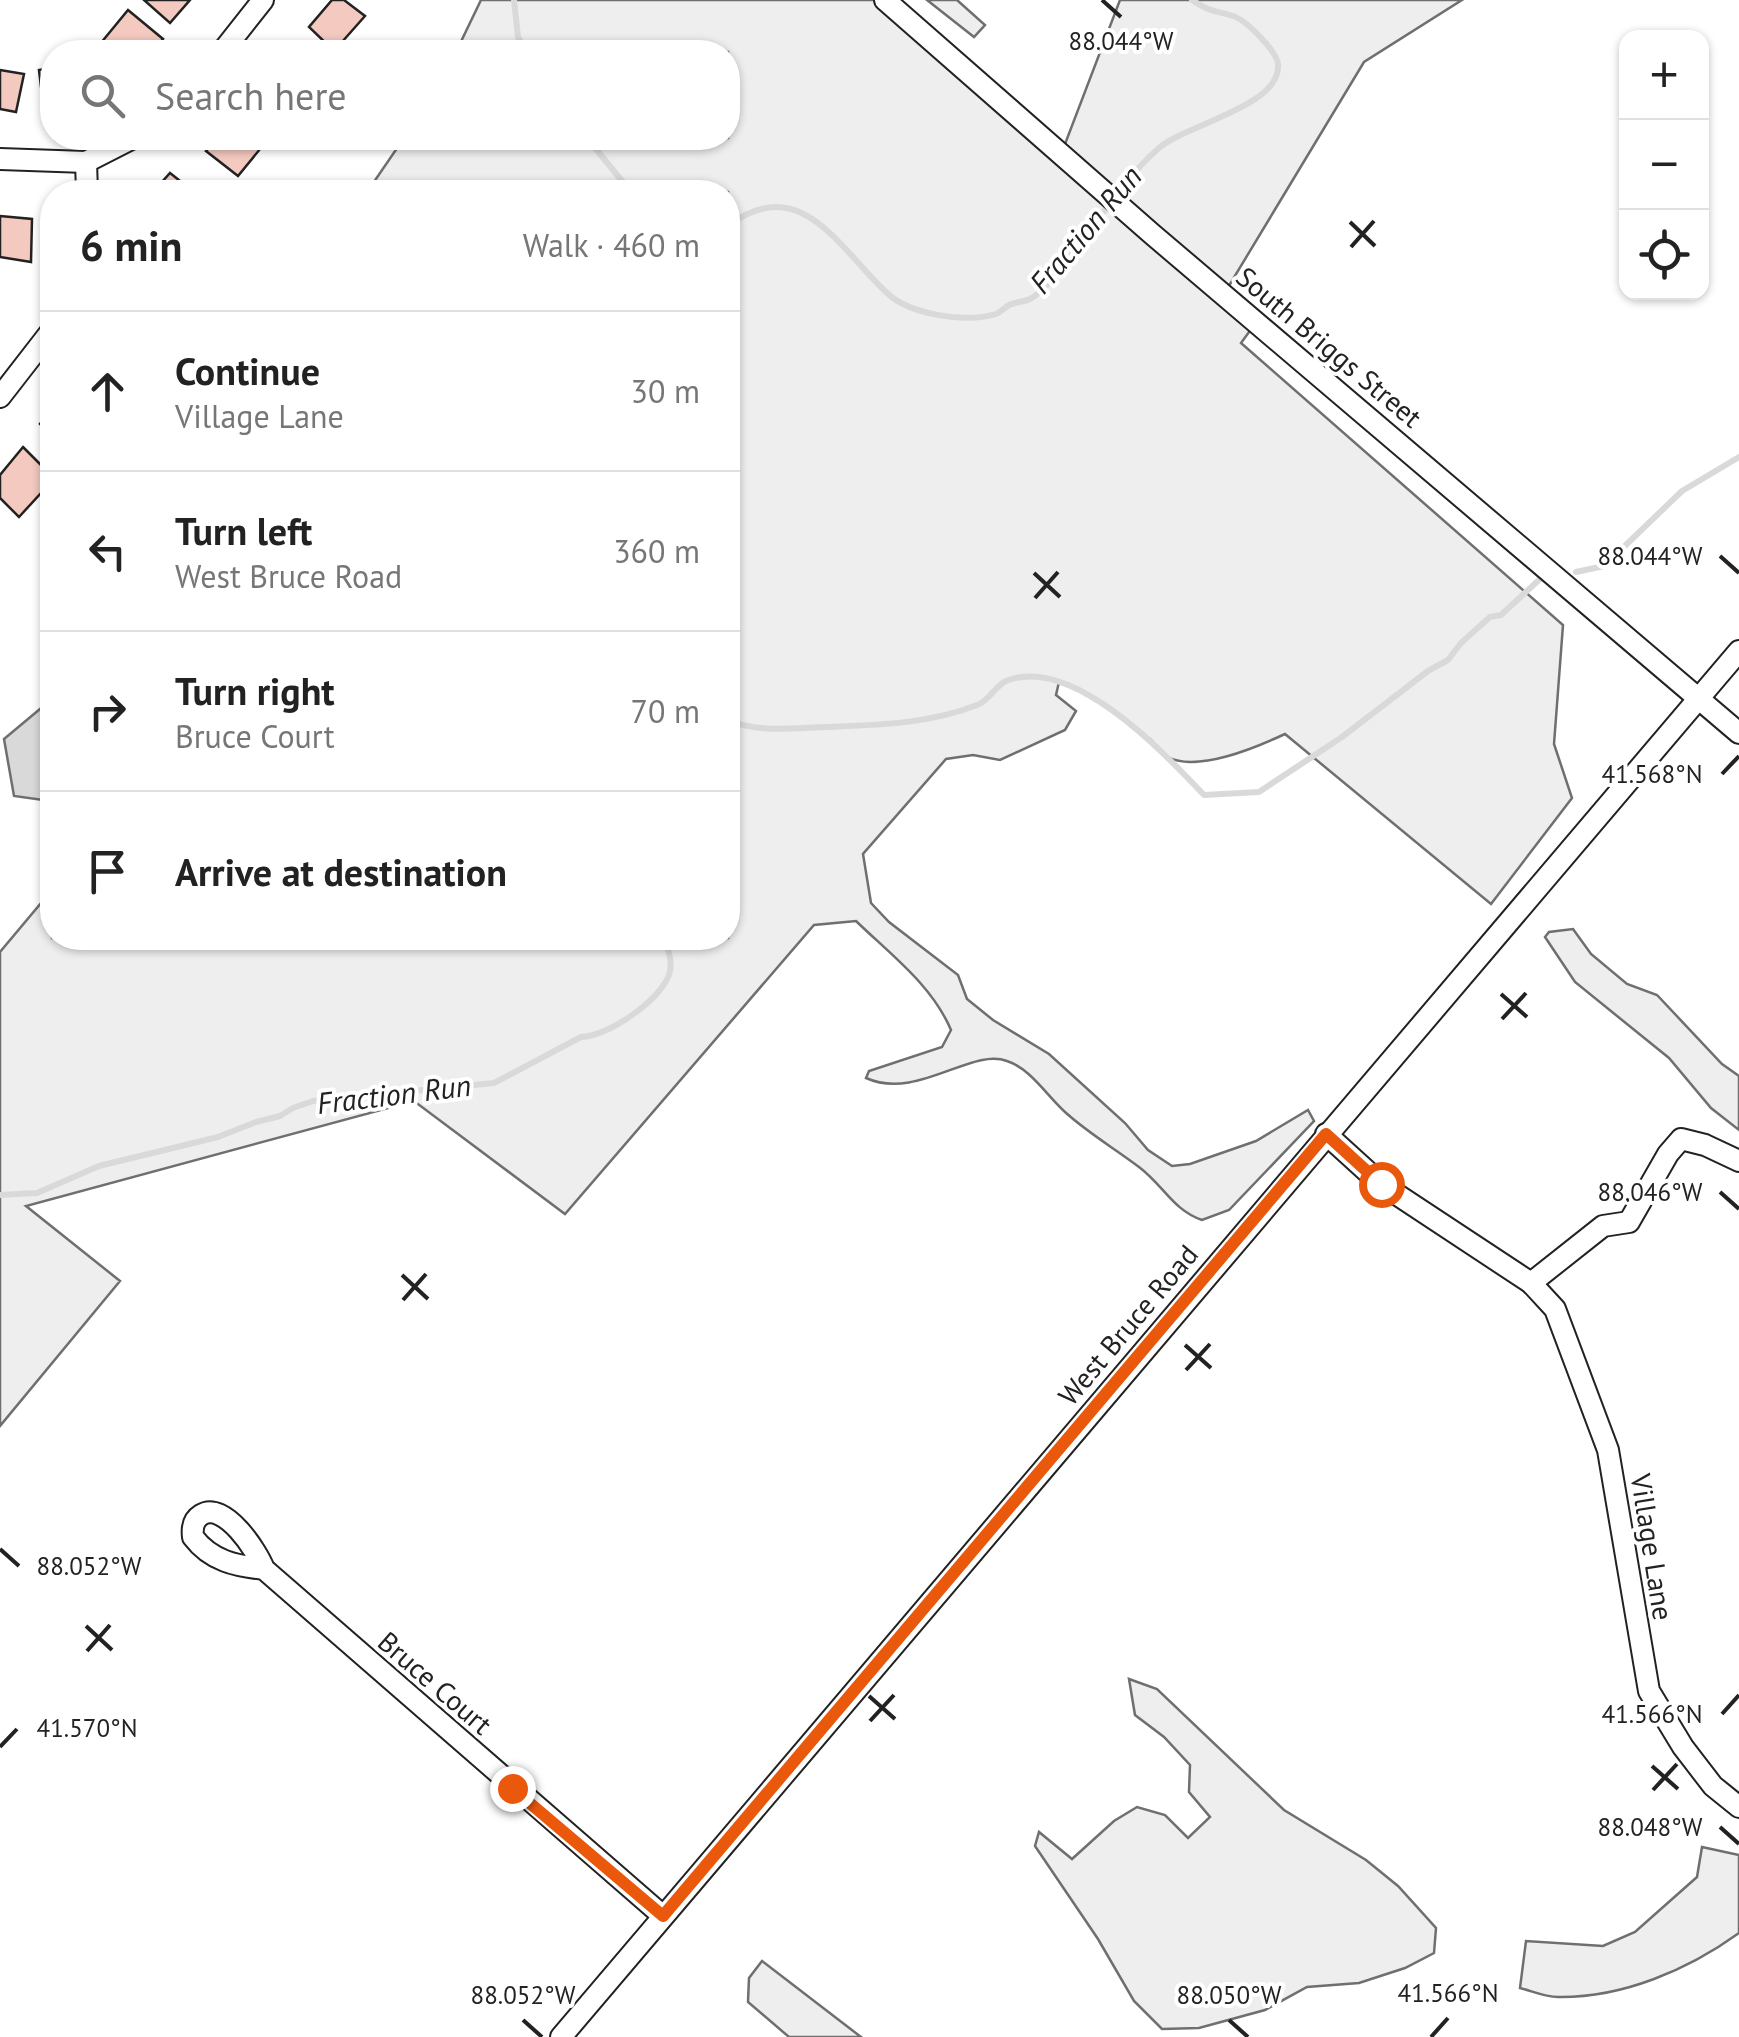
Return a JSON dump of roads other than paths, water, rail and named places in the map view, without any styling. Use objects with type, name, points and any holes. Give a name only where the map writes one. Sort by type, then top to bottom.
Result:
[{"type":"street","points":[[231,40],[263,0]]},
{"type":"street","name":"South Briggs Street","points":[[885,0],[1739,733]]},
{"type":"street","points":[[0,159],[86,162],[110,150]]},
{"type":"street","points":[[86,162],[87,180]]},
{"type":"street","points":[[0,398],[40,346]]},
{"type":"street","name":"West Bruce Road","points":[[560,2037],[1739,650]]},
{"type":"street","name":"Village Lane","points":[[1326,1134],[1381,1184],[1531,1283],[1555,1309],[1608,1450],[1649,1691],[1703,1773],[1739,1807]]},
{"type":"street","points":[[1531,1283],[1602,1226],[1629,1222],[1668,1154],[1681,1139],[1705,1145],[1739,1162]]},
{"type":"street","name":"Bruce Court","points":[[264,1569],[663,1916]]},
{"type":"waterway","points":[[514,0],[520,40]]},
{"type":"waterway","name":"Fraction Run","points":[[740,219],[754,211],[777,207],[798,212],[836,239],[897,301],[924,312],[984,317],[1030,299],[1052,279],[1120,190],[1159,148],[1249,103],[1275,79],[1277,59],[1253,30],[1233,16],[1192,0]]},
{"type":"waterway","points":[[597,150],[621,180]]},
{"type":"waterway","points":[[1576,572],[1604,566],[1682,491],[1739,457]]},
{"type":"waterway","points":[[740,724],[776,729],[922,720],[977,705],[1006,681],[1032,676],[1087,694],[1115,712],[1204,795],[1259,792],[1448,660],[1490,617],[1501,615],[1541,578]]},
{"type":"waterway","name":"Fraction Run","points":[[0,1195],[37,1193],[99,1166],[218,1137],[313,1101],[494,1083],[581,1037],[619,1024],[644,1006],[669,975],[668,950]]}]
